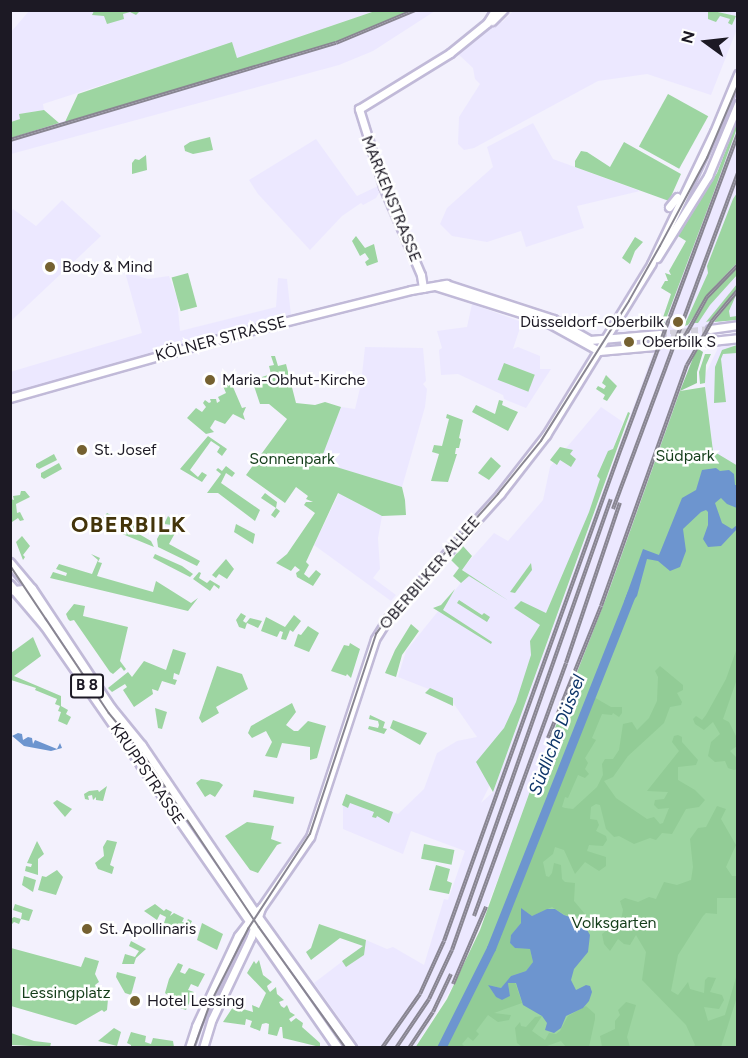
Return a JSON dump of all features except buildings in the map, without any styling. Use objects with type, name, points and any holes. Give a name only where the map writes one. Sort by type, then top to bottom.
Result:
[{"type":"main road","points":[[487,23],[495,10]]},
{"type":"main road","points":[[487,23],[503,10]]},
{"type":"main road","name":"MARKENSTRASSE","points":[[423,288],[422,278],[387,195],[358,111],[365,103],[450,54],[487,23]]},
{"type":"main road","points":[[674,224],[738,74]]},
{"type":"main road","points":[[674,224],[708,176],[738,104]]},
{"type":"main road","points":[[669,207],[714,132]]},
{"type":"main road","name":"OBERBILKER ALLEE","points":[[189,1047],[223,967],[249,919],[258,913],[310,837],[368,657],[381,629],[531,455],[620,318],[674,224]]},
{"type":"main road","points":[[434,286],[446,284],[460,287],[553,319],[590,340],[660,334]]},
{"type":"main road","points":[[434,286],[545,321],[599,351],[656,346]]},
{"type":"main road","name":"KÖLNER STRASSE","points":[[10,398],[236,334],[434,286]]},
{"type":"main road","points":[[620,318],[619,331],[628,338]]},
{"type":"main road","points":[[710,329],[738,325]]},
{"type":"main road","points":[[702,342],[738,338]]},
{"type":"main road","name":"KRUPPSTRASSE","points":[[10,563],[32,589],[70,650],[166,782],[352,1047]]},
{"type":"main road","name":"KRUPPSTRASSE","points":[[13,588],[22,589],[28,594],[63,645],[70,650]]},
{"type":"main road","name":"KRUPPSTRASSE","points":[[13,588],[45,626],[338,1047]]},
{"type":"main road","points":[[138,761],[144,756],[158,777],[166,782]]},
{"type":"main road","points":[[235,900],[236,892],[242,892]]},
{"type":"main road","name":"OBERBILKER ALLEE","points":[[202,1047],[212,1018],[255,927],[258,913]]},
{"type":"shaded area","points":[[375,10],[237,58],[232,43],[43,104],[44,110],[20,114],[21,119],[11,122],[11,32],[29,11]]},
{"type":"shaded area","points":[[736,10],[737,29],[711,95],[647,74],[598,81],[474,148],[464,150],[458,144],[459,117],[480,84],[475,79],[473,68],[456,52],[496,22],[502,22],[513,11]]},
{"type":"shaded area","points":[[405,11],[435,11],[373,51],[339,65],[11,154],[11,137],[352,35]]},
{"type":"shaded area","points":[[737,122],[737,321],[714,323],[693,358],[651,473],[649,502],[460,974],[415,1047],[360,1047],[314,983],[365,944],[366,940],[387,949],[393,947],[424,965],[444,899],[448,900],[465,851],[411,831],[403,854],[343,829],[343,805],[347,794],[398,814],[424,789],[437,753],[457,741],[477,737],[449,697],[398,677],[406,651],[468,574],[462,569],[494,533],[508,541],[543,500],[550,467],[601,407],[623,422],[551,614],[498,769],[481,803],[493,792],[659,336],[659,328]]},
{"type":"shaded area","points":[[533,123],[553,159],[640,191],[577,206],[584,228],[526,247],[521,231],[487,242],[452,236],[440,224],[447,208],[493,167],[487,147]]},
{"type":"shaded area","points":[[316,139],[357,196],[378,186],[379,193],[376,198],[363,205],[361,203],[342,216],[310,250],[258,194],[249,180]]},
{"type":"shaded area","points":[[62,200],[101,236],[11,321],[11,212],[13,209],[36,226]]},
{"type":"shaded area","points":[[125,272],[148,279],[169,276],[177,298],[180,331],[276,307],[278,278],[287,279],[291,315],[286,320],[169,348],[11,394],[10,372],[142,333]]},
{"type":"shaded area","points":[[472,304],[522,322],[513,349],[518,347],[540,356],[540,369],[551,369],[526,408],[458,374],[441,375],[439,350],[442,348],[437,331],[467,327]]},
{"type":"shaded area","points":[[737,341],[737,470],[713,451],[704,377],[718,348]]},
{"type":"shaded area","points":[[365,347],[423,348],[426,381],[423,384],[427,389],[425,407],[402,487],[319,462],[341,407],[355,409],[361,384]]},
{"type":"shaded area","points":[[339,493],[382,516],[378,538],[380,569],[373,578],[396,595],[391,601],[314,545]]},
{"type":"green space","points":[[708,10],[736,16],[732,25],[728,23],[730,19],[720,16],[716,22],[708,19]]},
{"type":"green space","points":[[94,11],[140,11],[136,15],[130,12],[123,14],[124,19],[107,24],[104,16],[92,15]]},
{"type":"green space","points":[[375,11],[410,11],[335,42],[65,122],[78,94],[232,42],[237,58]]},
{"type":"green space","points":[[668,94],[708,116],[679,169],[639,146]]},
{"type":"green space","points":[[44,110],[59,123],[11,138],[11,122],[20,119],[19,114]]},
{"type":"green space","points":[[737,121],[737,128],[711,200],[663,327],[659,329],[671,294],[661,288],[665,281],[668,281],[665,273],[671,275],[669,271],[686,241],[678,236],[717,173]]},
{"type":"green space","points":[[210,137],[213,150],[193,154],[185,151],[184,146],[190,142]]},
{"type":"green space","points":[[624,142],[681,174],[669,201],[575,167],[575,161],[581,151],[587,152],[610,167]]},
{"type":"green space","points":[[146,155],[147,170],[132,174],[132,163],[135,159],[139,160]]},
{"type":"green space","points":[[737,193],[737,263],[715,286],[688,325],[684,326],[708,273],[707,266]]},
{"type":"green space","points":[[356,236],[365,248],[374,244],[378,262],[367,266],[365,262],[369,259],[365,253],[360,256],[352,241]]},
{"type":"green space","points":[[635,237],[643,242],[635,251],[630,264],[622,258]]},
{"type":"green space","points":[[737,266],[737,275],[710,305],[698,323],[692,323],[714,290]]},
{"type":"green space","points":[[188,273],[197,307],[181,311],[172,277]]},
{"type":"green space","points":[[737,284],[737,289],[710,321],[706,322]]},
{"type":"green space","points":[[737,293],[729,311],[730,317],[737,316],[737,320],[714,322]]},
{"type":"green space","points":[[659,336],[657,344],[613,349],[617,341]]},
{"type":"green space","points":[[737,345],[737,353],[723,354],[721,359],[726,402],[714,403],[715,367],[722,350]]},
{"type":"green space","points":[[697,348],[703,352],[697,372],[697,383],[680,391]]},
{"type":"green space","points":[[705,354],[711,354],[706,365],[705,383],[700,384],[699,372]]},
{"type":"green space","name":"Sonnenpark","points":[[271,356],[275,356],[278,366],[286,364],[296,403],[315,405],[325,402],[341,407],[320,462],[402,487],[405,500],[406,515],[382,516],[338,493],[306,562],[309,565],[304,574],[309,578],[316,570],[321,574],[313,586],[297,577],[296,573],[300,570],[295,566],[291,571],[276,563],[287,554],[315,513],[304,505],[306,502],[313,502],[306,499],[308,496],[296,487],[285,503],[246,475],[287,419],[269,404],[260,404],[254,386],[260,385],[259,378],[271,374],[269,366],[274,365]]},
{"type":"green space","points":[[504,363],[535,375],[528,392],[498,380]]},
{"type":"green space","points":[[606,375],[617,386],[607,401],[603,399],[605,395],[596,389],[598,386],[604,389],[606,386],[602,383]]},
{"type":"green space","points":[[230,380],[242,408],[246,407],[243,414],[245,420],[233,414],[225,424],[215,420],[210,428],[214,432],[206,434],[187,418],[196,408],[202,412],[206,407],[203,403],[205,400],[209,403],[210,399],[216,399],[217,403],[220,401],[218,397],[226,393],[223,386]]},
{"type":"green space","name":"Volksgarten","points":[[705,387],[713,451],[738,466],[737,1047],[415,1048],[447,999],[480,930],[529,794],[607,596],[680,391]]},
{"type":"green space","points":[[499,400],[503,401],[502,405],[518,412],[508,431],[472,412],[476,405],[495,414]]},
{"type":"green space","points":[[628,412],[630,413],[493,792],[476,762],[504,728],[516,702],[531,655],[530,641],[540,625],[514,608],[521,601],[546,613],[589,512],[600,479],[597,476],[608,451],[613,449]]},
{"type":"green space","points":[[447,414],[463,420],[459,448],[456,448],[455,454],[457,454],[448,482],[431,481],[439,454],[432,452],[434,445],[442,446],[449,419],[446,418]]},
{"type":"green space","points":[[208,436],[227,449],[222,456],[217,452],[220,447],[211,441],[190,470],[198,477],[202,472],[207,475],[202,482],[180,469]]},
{"type":"green space","points":[[560,447],[573,450],[570,454],[576,459],[571,467],[560,460],[557,465],[550,460]]},
{"type":"green space","points":[[54,454],[57,460],[39,469],[36,467],[36,464]]},
{"type":"green space","points":[[491,457],[501,466],[489,480],[478,473]]},
{"type":"green space","points":[[59,463],[62,469],[44,479],[41,477],[41,473]]},
{"type":"green space","points":[[226,466],[235,473],[232,477],[226,473],[221,483],[260,510],[255,521],[218,493],[207,493],[221,474],[216,470],[218,468],[222,471]]},
{"type":"green space","points":[[21,491],[25,491],[30,497],[16,504],[17,513],[20,512],[24,520],[20,521],[18,518],[12,522],[11,499],[14,500],[13,496],[20,495]]},
{"type":"green space","points":[[265,493],[277,502],[276,508],[261,498]]},
{"type":"green space","points":[[276,508],[280,511],[275,518],[271,515]]},
{"type":"green space","points":[[107,513],[113,516],[109,528],[94,521],[99,517],[103,518]]},
{"type":"green space","points":[[168,516],[179,526],[169,544],[200,561],[197,566],[158,547],[157,539],[163,528],[168,530],[172,525],[164,524]]},
{"type":"green space","points":[[124,519],[141,529],[139,534],[151,541],[154,547],[115,531]]},
{"type":"green space","points":[[236,524],[255,534],[253,544],[234,532]]},
{"type":"green space","points":[[22,536],[30,546],[23,555],[25,557],[23,560],[16,542]]},
{"type":"green space","points":[[463,546],[472,556],[462,570],[509,601],[469,576],[461,583],[453,576],[459,568],[451,560]]},
{"type":"green space","points":[[91,554],[100,558],[98,562],[102,563],[97,576],[153,592],[156,581],[191,603],[198,598],[188,611],[50,578],[53,572],[66,576],[67,573],[56,569],[59,564],[92,574],[98,560]]},
{"type":"green space","points":[[155,554],[182,566],[193,574],[190,577],[153,558]]},
{"type":"green space","points":[[226,559],[234,569],[227,579],[219,574],[216,578],[212,575]]},
{"type":"green space","points":[[531,563],[532,570],[515,593],[510,592]]},
{"type":"green space","points":[[199,572],[201,573],[199,578],[207,583],[210,580],[220,586],[219,589],[214,585],[210,591],[193,579]]},
{"type":"green space","points":[[455,589],[443,610],[492,642],[491,644],[433,608],[441,605]]},
{"type":"green space","points":[[459,600],[482,615],[484,613],[490,617],[487,622],[457,603]]},
{"type":"green space","points":[[74,604],[85,606],[83,616],[128,627],[120,661],[126,669],[124,671],[121,667],[113,674],[110,672],[74,620],[68,619],[66,614]]},
{"type":"green space","points":[[241,613],[246,616],[243,621],[246,623],[250,618],[262,621],[258,628],[247,623],[245,629],[239,627],[236,620]]},
{"type":"green space","points":[[294,615],[301,621],[293,632],[290,630],[286,640],[281,639],[283,632],[280,631],[277,637],[261,631],[266,617],[285,627]]},
{"type":"green space","points":[[411,624],[419,631],[402,655],[396,677],[385,673],[395,650]]},
{"type":"green space","points":[[308,626],[319,633],[309,652],[294,646],[298,634],[301,635]]},
{"type":"green space","points":[[33,637],[41,656],[14,676],[61,696],[61,706],[68,710],[66,714],[71,717],[67,725],[58,721],[61,712],[58,711],[60,706],[55,704],[57,699],[35,690],[36,688],[11,680],[11,653]]},
{"type":"green space","points":[[350,643],[360,649],[351,678],[347,674],[346,676],[331,671],[344,645],[349,646]]},
{"type":"green space","points":[[737,648],[737,679],[723,719],[729,722],[737,738],[737,746],[730,751],[737,758],[737,769],[734,770],[728,768],[725,761],[715,762],[708,756],[711,742],[720,734],[713,722],[704,730],[695,724],[693,719],[696,716],[702,720],[706,715],[726,679]]},
{"type":"green space","points":[[173,649],[186,653],[179,675],[174,673],[173,679],[177,680],[175,685],[162,681],[158,691],[152,689],[153,694],[134,707],[123,690],[127,687],[125,684],[112,692],[108,688],[128,672],[132,677],[144,661],[166,670]]},
{"type":"green space","points":[[217,666],[242,674],[248,689],[216,707],[219,713],[202,723],[199,718]]},
{"type":"green space","points":[[660,666],[683,685],[683,690],[677,693],[682,702],[681,705],[670,707],[664,723],[628,756],[613,777],[604,781],[616,798],[647,819],[654,817],[660,824],[663,823],[669,808],[658,809],[654,805],[655,800],[664,799],[668,792],[647,791],[679,751],[672,742],[674,736],[678,735],[682,737],[682,742],[698,760],[696,765],[678,767],[678,780],[695,790],[705,800],[699,807],[686,809],[672,834],[662,833],[656,840],[650,838],[634,844],[619,836],[614,837],[606,829],[600,805],[596,804],[591,807],[590,819],[597,820],[599,825],[596,831],[606,836],[607,840],[603,846],[589,845],[587,851],[606,857],[606,866],[599,871],[585,862],[575,874],[564,850],[555,847],[553,854],[543,862],[546,876],[549,877],[552,873],[554,863],[561,865],[562,879],[565,882],[575,883],[574,901],[585,914],[584,917],[565,915],[552,907],[532,916],[521,908],[521,923],[511,935],[510,943],[515,948],[530,949],[533,962],[526,971],[511,976],[501,988],[488,985],[496,997],[502,1000],[510,996],[508,983],[515,982],[522,1003],[494,1013],[511,1015],[509,1020],[498,1022],[488,1015],[476,1031],[479,1034],[473,1041],[468,1037],[462,1044],[465,1047],[443,1048],[482,973],[540,833],[592,696],[611,707],[622,707],[622,713],[619,717],[613,713],[612,715],[602,714],[592,738],[596,740],[585,758],[588,763],[585,769],[589,774],[585,778],[578,775],[568,798],[565,797],[562,807],[565,808],[573,809],[597,787],[603,775],[602,764],[605,759],[613,759],[619,750],[623,724],[632,722],[637,730],[649,718],[657,701],[658,677],[655,671]]},
{"type":"green space","points":[[430,688],[453,698],[453,706],[425,693]]},
{"type":"green space","points":[[292,703],[296,712],[286,725],[294,731],[298,731],[308,721],[326,726],[317,758],[310,760],[310,747],[282,743],[277,758],[265,756],[272,742],[266,731],[252,738],[248,733],[251,726]]},
{"type":"green space","points":[[155,708],[167,712],[162,729],[158,728]]},
{"type":"green space","points":[[370,715],[385,722],[383,728],[387,729],[384,734],[368,729],[369,726],[378,728],[379,725],[378,721],[369,719]]},
{"type":"green space","points":[[393,720],[427,733],[420,745],[390,728]]},
{"type":"green space","points":[[201,779],[219,782],[223,785],[215,797],[210,794],[205,797],[196,783]]},
{"type":"green space","points":[[107,786],[103,801],[96,800],[96,797],[93,800],[92,795],[88,796],[89,800],[85,799],[84,794],[89,791],[98,790],[99,792]]},
{"type":"green space","points":[[254,790],[294,797],[293,804],[253,797]]},
{"type":"green space","points":[[172,794],[213,854],[211,855],[167,795]]},
{"type":"green space","points":[[346,794],[393,812],[389,823],[377,816],[372,817],[374,812],[350,803],[348,808],[342,805]]},
{"type":"green space","points":[[57,800],[72,809],[65,817],[53,803]]},
{"type":"green space","points":[[717,806],[726,809],[721,819],[736,845],[726,867],[732,876],[737,876],[737,898],[717,898],[717,914],[706,913],[703,916],[678,955],[671,991],[678,995],[688,982],[690,989],[704,993],[705,980],[708,977],[716,978],[710,992],[722,995],[724,1000],[719,1009],[704,1007],[708,1021],[725,1015],[737,974],[737,997],[721,1047],[693,1047],[695,1045],[686,1025],[642,980],[646,952],[636,935],[630,945],[618,939],[610,951],[604,944],[602,934],[621,920],[623,910],[620,901],[625,898],[638,902],[649,897],[656,899],[664,882],[677,885],[691,880],[693,867],[690,839],[698,828],[706,827]]},
{"type":"green space","points":[[247,822],[274,826],[271,839],[282,843],[277,845],[258,873],[250,870],[225,836]]},
{"type":"green space","points":[[107,840],[117,842],[110,865],[114,867],[112,874],[98,869],[95,863],[104,856],[103,847]]},
{"type":"green space","points":[[37,841],[44,854],[38,859],[38,875],[25,871],[26,866],[31,867],[32,864],[27,863]]},
{"type":"green space","points":[[424,844],[454,850],[452,865],[421,859]]},
{"type":"green space","points":[[436,865],[450,869],[447,881],[452,883],[449,894],[429,890]]},
{"type":"green space","points":[[57,870],[63,877],[56,895],[38,890],[42,876],[46,877]]},
{"type":"green space","points":[[24,876],[36,880],[33,892],[22,885]]},
{"type":"green space","points":[[15,904],[33,910],[29,921],[21,919],[22,913],[13,910]]},
{"type":"green space","points":[[155,904],[164,911],[166,909],[172,912],[170,916],[174,913],[184,918],[182,922],[186,923],[188,919],[192,921],[186,933],[164,923],[166,917],[160,914],[157,920],[144,911]]},
{"type":"green space","points":[[14,917],[21,919],[19,924],[14,922],[11,925],[11,919]]},
{"type":"green space","points":[[202,923],[223,934],[217,950],[197,940]]},
{"type":"green space","points":[[319,924],[366,940],[364,955],[346,967],[342,961],[363,946],[340,938],[311,960],[306,952],[311,948]]},
{"type":"green space","points":[[131,941],[146,949],[136,958],[134,964],[122,964],[125,954],[135,957],[139,951],[129,946]]},
{"type":"green space","name":"Lessingplatz","points":[[11,948],[81,967],[85,957],[99,961],[95,974],[99,982],[95,985],[104,1001],[108,999],[107,1010],[104,1012],[102,1010],[76,1025],[11,1006]]},
{"type":"green space","points":[[259,960],[263,975],[272,982],[267,986],[268,989],[270,992],[276,987],[277,994],[284,1000],[279,1002],[281,1006],[284,1008],[287,1005],[290,1012],[295,1015],[289,1019],[291,1022],[296,1018],[303,1023],[302,1027],[320,1043],[320,1047],[283,1038],[282,1027],[277,1036],[268,1034],[269,1024],[266,1023],[262,1024],[260,1031],[250,1027],[252,1021],[246,1019],[245,1025],[223,1022],[237,1001],[240,1004],[238,1009],[242,1012],[243,1009],[253,1012],[252,1005],[259,1008],[266,993],[247,973],[254,961],[256,964]]},
{"type":"green space","points":[[178,963],[183,965],[180,972],[185,974],[189,968],[205,974],[198,987],[191,984],[188,990],[194,992],[186,1010],[165,1003],[169,996],[165,993],[169,979]]},
{"type":"green space","points":[[117,972],[136,977],[131,995],[125,993],[116,977]]},
{"type":"green space","points":[[220,980],[224,982],[200,1029],[196,1027]]},
{"type":"green space","points":[[626,1002],[636,1005],[627,1037],[630,1047],[602,1047],[600,1036],[615,1029],[615,1021],[620,1015],[618,1010]]},
{"type":"green space","points":[[586,1006],[595,1014],[589,1047],[566,1047],[561,1041],[544,1047],[522,1047],[517,1043],[515,1028],[520,1022],[521,1026],[526,1027],[535,1017],[542,1016],[532,1031],[545,1040],[549,1033],[556,1034],[560,1031],[568,1016]]},
{"type":"green space","points":[[114,1028],[121,1032],[117,1046],[98,1041]]},
{"type":"green space","points":[[131,1032],[146,1036],[145,1042],[151,1044],[153,1038],[173,1041],[174,1047],[131,1047],[127,1043]]},
{"type":"green space","points":[[11,1033],[34,1041],[51,1043],[50,1047],[11,1045]]},
{"type":"water","points":[[716,468],[720,471],[729,470],[734,474],[735,485],[737,485],[737,508],[727,504],[721,498],[715,503],[722,523],[732,529],[737,525],[737,529],[721,546],[708,547],[703,539],[708,525],[708,512],[706,510],[701,512],[683,529],[686,551],[680,567],[670,571],[658,561],[647,559],[637,596],[630,604],[624,602],[643,549],[659,555],[682,498],[696,490],[702,470]]},
{"type":"water","points":[[22,734],[23,740],[28,737],[32,738],[33,744],[35,740],[57,749],[60,743],[62,748],[51,751],[24,746],[12,736]]},
{"type":"water","points":[[521,908],[532,916],[547,909],[555,909],[564,915],[582,921],[590,935],[588,952],[574,969],[571,980],[576,990],[586,985],[590,986],[592,992],[589,1001],[583,1008],[566,1016],[561,1028],[554,1033],[545,1030],[547,1023],[542,1016],[523,1005],[516,983],[508,983],[510,996],[502,1000],[496,997],[488,985],[501,988],[511,976],[526,971],[533,962],[530,949],[515,948],[510,943],[511,935],[521,923]]},
{"type":"waterway","name":"Südliche Düssel","points":[[441,1048],[491,948],[631,594]]},
{"type":"tunnel","points":[[660,334],[710,329]]},
{"type":"tunnel","points":[[655,346],[702,342]]},
{"type":"tram line","points":[[194,1048],[210,1004],[248,929],[310,834],[376,634],[391,613],[498,494],[541,441],[629,301],[660,246],[707,158],[738,85]]},
{"type":"tram line","points":[[10,565],[109,713],[146,758],[259,927],[346,1048]]},
{"type":"railway","points":[[10,140],[336,43],[415,10]]},
{"type":"railway","points":[[382,1048],[420,994],[444,941],[620,451],[738,133]]},
{"type":"railway","points":[[613,509],[738,173]]},
{"type":"railway","points":[[685,336],[707,297],[738,265]]},
{"type":"railway","points":[[548,738],[601,606],[687,365],[712,321],[738,290]]},
{"type":"railway","points":[[396,1048],[429,999],[452,950],[611,499]]},
{"type":"railway","points":[[474,916],[566,663],[620,503]]},
{"type":"railway","points":[[453,984],[486,907]]},
{"type":"railway","points":[[409,1048],[433,1012],[451,974]]},
{"type":"place","name":"Body & Mind","points":[[50,267]]},
{"type":"place","name":"Düsseldorf-Oberbilk","points":[[678,322]]},
{"type":"place","name":"Oberbilk S","points":[[629,342]]},
{"type":"place","name":"Maria-Obhut-Kirche","points":[[210,380]]},
{"type":"place","name":"St. Josef","points":[[82,450]]},
{"type":"place","name":"St. Apollinaris","points":[[87,929]]},
{"type":"place","name":"Hotel Lessing","points":[[135,1001]]},
{"type":"district","name":"OBERBILK","points":[[129,525]]},
{"type":"park label","name":"Südpark","points":[[685,456]]}]
